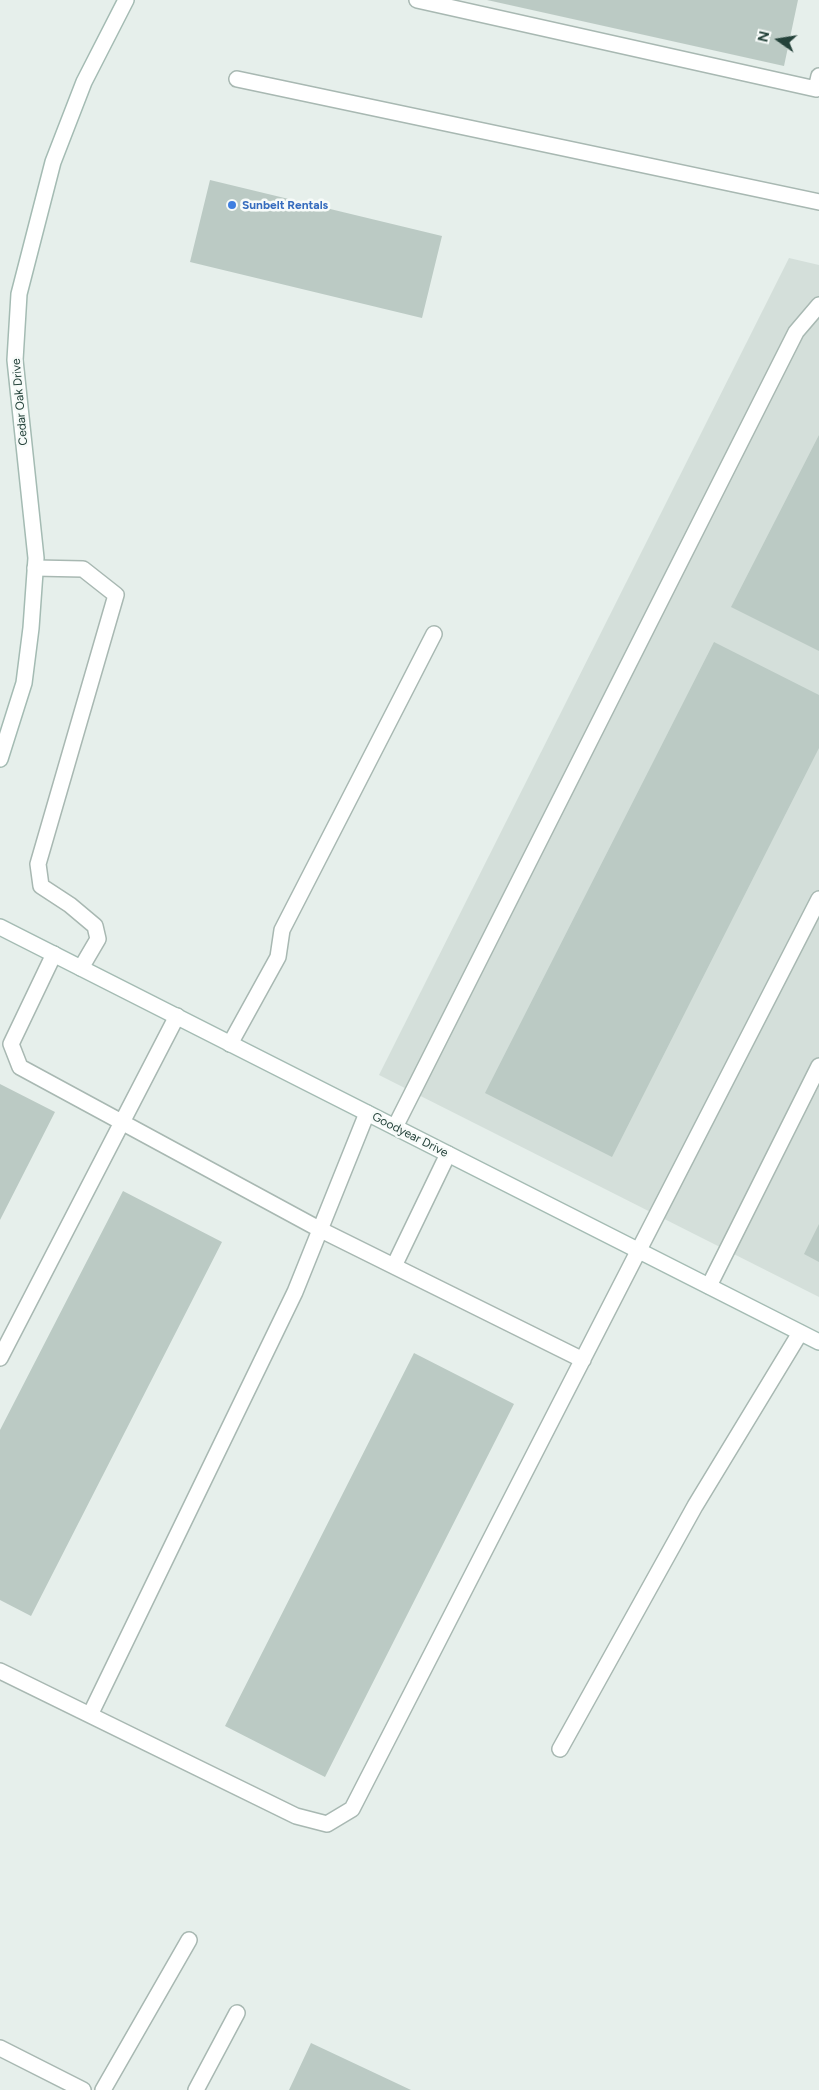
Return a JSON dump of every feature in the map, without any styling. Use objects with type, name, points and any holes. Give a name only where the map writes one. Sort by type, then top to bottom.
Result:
[{"type":"street","name":"Cedar Oak Drive","points":[[0,759],[24,683],[35,568],[15,360],[19,294],[53,162],[84,82],[126,0]]},
{"type":"street","points":[[417,0],[816,89],[819,76]]},
{"type":"street","points":[[237,79],[819,202]]},
{"type":"street","points":[[395,1127],[796,332],[819,304]]},
{"type":"street","points":[[35,568],[83,569],[116,595],[38,864],[41,886],[70,905],[95,926],[98,939],[82,968]]},
{"type":"street","points":[[230,1044],[278,957],[282,930],[434,634]]},
{"type":"street","points":[[0,1671],[296,1816],[327,1824],[352,1809],[819,898]]},
{"type":"street","name":"Goodyear Drive","points":[[0,927],[819,1342]]},
{"type":"street","points":[[54,954],[6,1045],[20,1068],[319,1229],[583,1360]]},
{"type":"street","points":[[0,1358],[177,1016]]},
{"type":"street","points":[[709,1286],[819,1066]]},
{"type":"street","points":[[90,1715],[294,1292],[367,1113]]},
{"type":"street","points":[[394,1266],[448,1154]]},
{"type":"street","points":[[560,1749],[694,1506],[800,1333]]},
{"type":"street","points":[[102,2090],[189,1940]]},
{"type":"street","points":[[196,2090],[237,2014]]},
{"type":"street","points":[[0,2048],[83,2090]]},
{"type":"shaded area","points":[[789,258],[819,265],[819,1297],[379,1075]]},
{"type":"building","points":[[487,0],[798,0],[784,66]]},
{"type":"building","points":[[210,180],[442,236],[422,318],[190,262]]},
{"type":"building","points":[[819,435],[819,651],[731,607]]},
{"type":"building","points":[[714,642],[819,695],[819,748],[612,1157],[485,1093]]},
{"type":"building","points":[[0,1084],[55,1112],[0,1220]]},
{"type":"building","points":[[123,1191],[222,1242],[31,1616],[0,1600],[0,1430]]},
{"type":"building","points":[[819,1224],[819,1262],[804,1254]]},
{"type":"building","points":[[414,1353],[514,1404],[325,1777],[225,1726]]},
{"type":"building","points":[[311,2043],[411,2090],[289,2090]]},
{"type":"place","name":"Sunbelt Rentals","points":[[232,205]]}]
